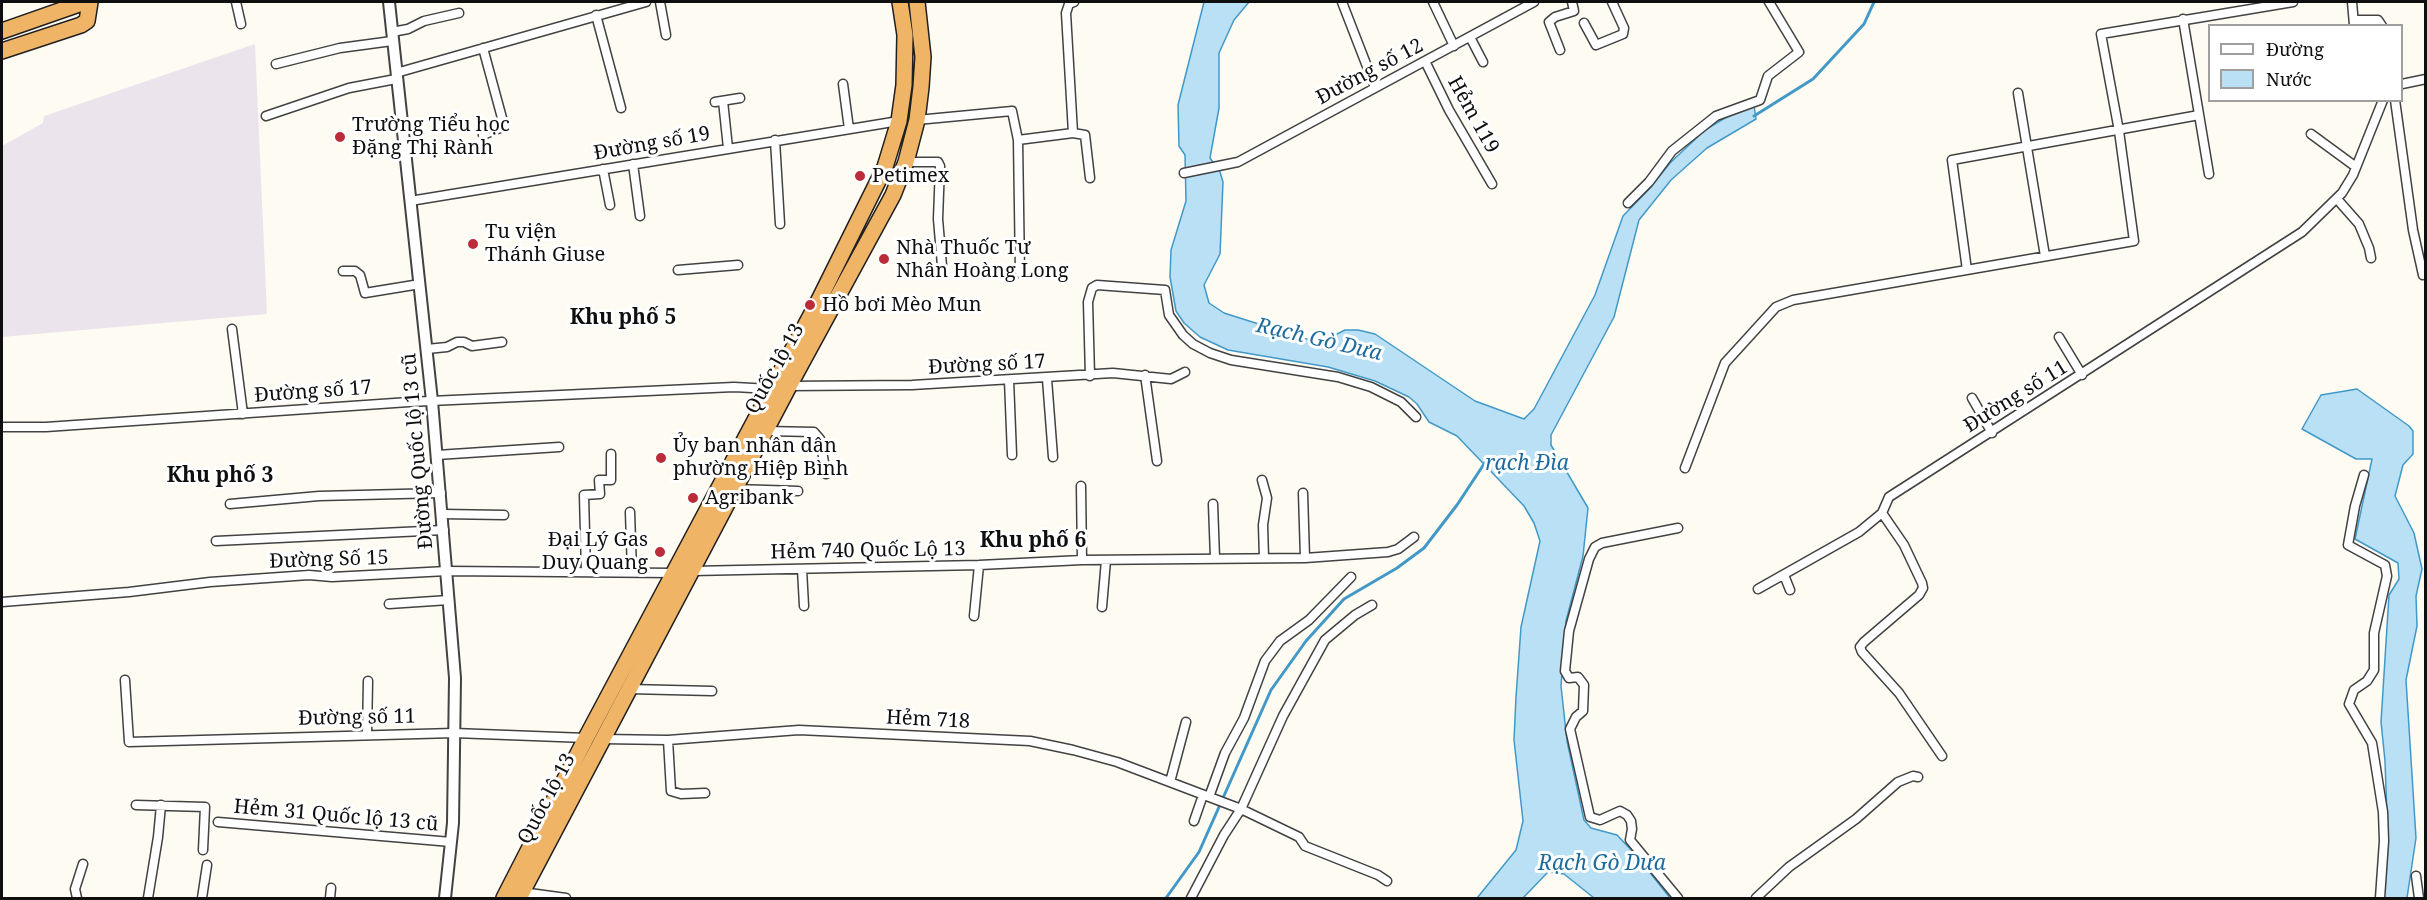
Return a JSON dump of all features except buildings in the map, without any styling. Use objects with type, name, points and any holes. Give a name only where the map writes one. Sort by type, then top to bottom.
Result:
[{"type":"highway","points":[[2,31],[85,2]]},
{"type":"highway","points":[[2,51],[81,25],[87,21],[90,2]]},
{"type":"highway","name":"Quốc lộ 13","points":[[504,898],[586,738],[866,209],[885,167],[899,121],[905,60],[905,35],[900,2]]},
{"type":"highway","name":"Quốc lộ 13","points":[[520,895],[765,431],[893,195],[906,162],[917,120],[922,57],[917,2]]},
{"type":"street","points":[[236,2],[241,24]]},
{"type":"street","name":"Đường Quốc lộ 13 cũ","points":[[389,2],[427,349],[455,678],[453,823],[445,898]]},
{"type":"street","points":[[266,116],[348,88],[646,2]]},
{"type":"street","points":[[660,2],[666,35]]},
{"type":"street","points":[[1073,133],[1066,13],[1069,4],[1074,2]]},
{"type":"street","points":[[1342,2],[1375,87]]},
{"type":"street","points":[[1433,2],[1454,45]]},
{"type":"street","name":"Đường số 12","points":[[1184,173],[1220,168],[1238,162],[1534,2]]},
{"type":"street","points":[[1560,50],[1549,22],[1574,11],[1572,2]]},
{"type":"street","points":[[1584,23],[1596,45],[1623,34],[1624,28],[1612,2]]},
{"type":"street","points":[[1628,203],[1649,182],[1672,151],[1716,116],[1760,100],[1768,76],[1799,52],[1768,2]]},
{"type":"street","points":[[1685,468],[1725,363],[1776,308],[1793,300],[2134,241],[2119,130],[2101,34],[2293,2]]},
{"type":"street","points":[[2352,2],[2354,23],[2378,20],[2381,24]]},
{"type":"street","points":[[276,64],[392,36],[424,21],[459,13]]},
{"type":"street","points":[[596,15],[621,108]]},
{"type":"street","points":[[2183,19],[2209,174]]},
{"type":"street","points":[[1470,37],[1483,62]]},
{"type":"street","points":[[483,48],[502,118],[500,128],[483,135]]},
{"type":"street","name":"Hẻm 119","points":[[1425,61],[1449,110],[1492,184]]},
{"type":"street","points":[[2403,84],[2426,79]]},
{"type":"street","points":[[843,84],[849,129]]},
{"type":"street","points":[[2018,93],[2044,256]]},
{"type":"street","points":[[728,148],[719,101],[740,98]]},
{"type":"street","name":"Đường số 11","points":[[1758,589],[1859,532],[1882,513],[1889,497],[2302,232],[2337,199],[2356,167],[2382,102]]},
{"type":"street","points":[[2395,102],[2413,230],[2423,275]]},
{"type":"street","points":[[917,120],[1012,111],[1018,140],[1020,273]]},
{"type":"street","points":[[1967,270],[1953,160],[2199,115]]},
{"type":"street","name":"Đường số 19","points":[[410,201],[899,121]]},
{"type":"street","points":[[1018,140],[1073,133],[1085,135],[1090,177]]},
{"type":"street","points":[[2311,134],[2356,167]]},
{"type":"street","points":[[775,140],[780,224]]},
{"type":"street","points":[[906,162],[938,162],[940,166],[938,219],[942,266]]},
{"type":"street","points":[[633,164],[640,216]]},
{"type":"street","points":[[603,169],[610,205]]},
{"type":"street","points":[[2337,199],[2359,224],[2371,258]]},
{"type":"street","points":[[678,270],[738,265]]},
{"type":"street","points":[[342,271],[356,271],[360,274],[364,293],[420,284]]},
{"type":"street","points":[[1090,376],[1088,302],[1092,288],[1097,285],[1165,290],[1169,315],[1193,345],[1231,360],[1331,375],[1371,387],[1401,402],[1416,417]]},
{"type":"street","points":[[232,329],[243,414]]},
{"type":"street","points":[[2059,337],[2082,375]]},
{"type":"street","points":[[427,349],[447,347],[457,342],[464,342],[472,346],[502,342]]},
{"type":"street","name":"Đường số 17","points":[[789,387],[912,385],[1047,379],[1113,373],[1171,379],[1185,372]]},
{"type":"street","points":[[1145,375],[1157,461]]},
{"type":"street","points":[[1047,379],[1053,457]]},
{"type":"street","points":[[1009,380],[1012,455]]},
{"type":"street","name":"Đường số 17","points":[[2,427],[46,428],[432,401],[734,387],[771,389]]},
{"type":"street","points":[[1972,398],[1992,433]]},
{"type":"street","points":[[765,431],[814,432],[820,439],[826,474]]},
{"type":"street","points":[[437,455],[559,447]]},
{"type":"street","points":[[586,572],[584,495],[600,494],[599,480],[611,480],[611,454]]},
{"type":"street","points":[[2364,475],[2355,506],[2348,545],[2385,565],[2387,576],[2374,633],[2374,670],[2367,681],[2354,690],[2349,704],[2372,743],[2383,812],[2384,841],[2380,898]]},
{"type":"street","points":[[1262,480],[1267,498],[1263,525],[1264,558]]},
{"type":"street","points":[[1081,486],[1082,560]]},
{"type":"street","points":[[735,489],[798,491]]},
{"type":"street","points":[[230,504],[329,496],[441,493]]},
{"type":"street","points":[[1303,493],[1305,558]]},
{"type":"street","points":[[1213,504],[1215,558]]},
{"type":"street","points":[[630,512],[632,572]]},
{"type":"street","points":[[1882,513],[1904,545],[1923,588],[1919,595],[1860,647],[1899,693],[1942,756]]},
{"type":"street","points":[[442,514],[504,515]]},
{"type":"street","points":[[1678,528],[1602,543],[1595,547],[1589,559],[1569,631],[1565,671],[1569,678],[1578,677],[1584,685],[1583,711],[1576,717],[1570,729],[1590,817],[1600,820],[1620,811],[1627,815],[1631,821],[1629,840],[1678,898]]},
{"type":"street","points":[[216,541],[444,530]]},
{"type":"street","name":"Hẻm 740 Quốc Lộ 13","points":[[692,571],[979,565],[1082,560],[1305,558],[1368,554],[1398,549],[1414,537]]},
{"type":"street","points":[[1102,608],[1106,560]]},
{"type":"street","points":[[974,616],[979,565]]},
{"type":"street","points":[[801,569],[804,606]]},
{"type":"street","name":"Đường Số 15","points":[[2,602],[309,575],[332,577],[447,571],[674,573]]},
{"type":"street","points":[[1784,575],[1790,590]]},
{"type":"street","points":[[1194,821],[1225,753],[1244,718],[1265,661],[1280,641],[1308,620],[1351,577]]},
{"type":"street","points":[[389,604],[449,600]]},
{"type":"street","points":[[1191,898],[1224,835],[1241,809],[1283,716],[1325,640],[1355,615],[1372,605]]},
{"type":"street","name":"Đường số 11","points":[[125,680],[129,742],[454,733],[586,738]]},
{"type":"street","points":[[367,735],[368,681]]},
{"type":"street","points":[[629,689],[712,691]]},
{"type":"street","points":[[1170,782],[1186,722]]},
{"type":"street","name":"Hẻm 718","points":[[602,739],[668,740],[799,730],[1030,741],[1117,762],[1241,809],[1299,837],[1305,846],[1378,875],[1387,881]]},
{"type":"street","points":[[668,740],[671,791],[681,794],[705,793]]},
{"type":"street","points":[[1756,898],[1789,867],[1856,819],[1898,782],[1913,776],[1918,777]]},
{"type":"street","points":[[136,805],[205,807],[203,850]]},
{"type":"street","points":[[148,898],[161,805]]},
{"type":"street","name":"Hẻm 31 Quốc lộ 13 cũ","points":[[218,822],[451,842]]},
{"type":"street","points":[[77,898],[75,889],[83,864]]},
{"type":"street","points":[[202,898],[207,865]]},
{"type":"street","points":[[2416,876],[2419,898]]},
{"type":"street","points":[[330,898],[331,888]]},
{"type":"street","points":[[520,895],[566,898]]},
{"type":"shaded area","points":[[255,44],[267,314],[2,337],[2,146],[43,123],[44,116]]},
{"type":"water","points":[[1204,2],[1249,2],[1234,20],[1219,53],[1219,108],[1210,158],[1220,172],[1223,182],[1220,254],[1204,285],[1209,303],[1224,313],[1306,339],[1331,337],[1345,330],[1375,334],[1475,401],[1524,419],[1534,409],[1595,295],[1623,216],[1670,163],[1705,130],[1754,105],[1756,119],[1707,148],[1671,180],[1639,220],[1614,317],[1551,435],[1551,445],[1588,508],[1583,556],[1566,621],[1561,686],[1567,741],[1584,820],[1591,828],[1617,835],[1670,898],[1594,898],[1564,874],[1548,872],[1523,898],[1477,898],[1516,850],[1523,821],[1514,740],[1516,697],[1521,627],[1540,541],[1534,523],[1524,506],[1457,436],[1429,422],[1417,404],[1409,397],[1375,381],[1328,367],[1228,350],[1200,337],[1184,323],[1176,311],[1170,277],[1171,250],[1186,201],[1185,155],[1179,146],[1178,105]]},
{"type":"water","points":[[2357,389],[2413,431],[2413,454],[2403,465],[2395,496],[2414,533],[2422,569],[2416,596],[2417,626],[2406,680],[2416,838],[2407,898],[2383,898],[2387,818],[2381,722],[2389,595],[2399,579],[2398,563],[2355,539],[2372,459],[2356,459],[2302,429],[2321,395]]},
{"type":"waterway","points":[[1754,116],[1813,79],[1864,24],[1874,2]]},
{"type":"waterway","name":"rạch Đìa","points":[[1166,898],[1199,852],[1271,690],[1306,641],[1344,599],[1397,568],[1424,548],[1457,505],[1486,461]]},
{"type":"place","name":"Trường Tiểu học Đặng Thị Rành","points":[[340,137]]},
{"type":"place","name":"Petimex","points":[[860,176]]},
{"type":"place","name":"Tu viện Thánh Giuse","points":[[473,244]]},
{"type":"place","name":"Nhà Thuốc Tư Nhân Hoàng Long","points":[[884,259]]},
{"type":"place","name":"Hồ bơi Mèo Mun","points":[[810,305]]},
{"type":"place","name":"Ủy ban nhân dân phường Hiệp Bình","points":[[661,458]]},
{"type":"place","name":"Agribank","points":[[693,498]]},
{"type":"place","name":"Đại Lý Gas Duy Quang","points":[[660,552]]},
{"type":"district","name":"Khu phố 5","points":[[623,318]]},
{"type":"district","name":"Khu phố 3","points":[[220,476]]},
{"type":"district","name":"Khu phố 6","points":[[1033,541]]},
{"type":"water label","name":"Rạch Gò Dưa","points":[[1319,340]]},
{"type":"water label","name":"Rạch Gò Dưa","points":[[1602,864]]}]
